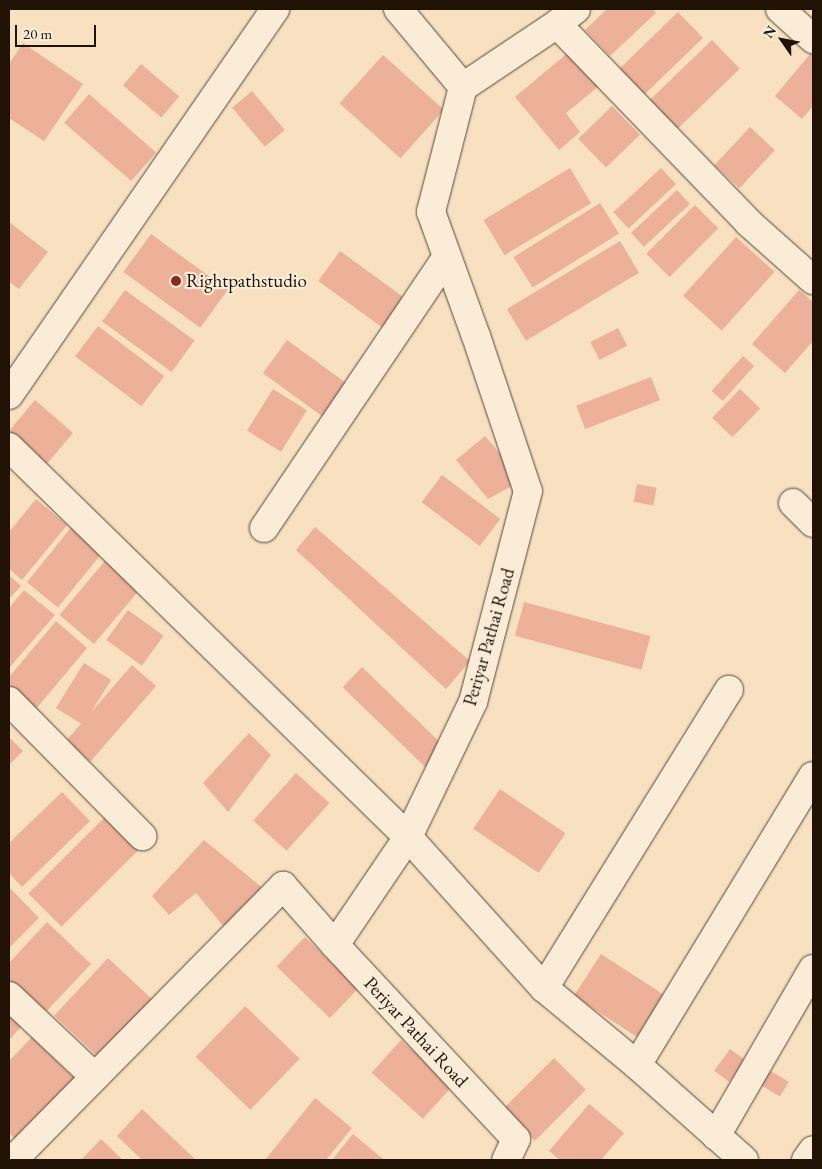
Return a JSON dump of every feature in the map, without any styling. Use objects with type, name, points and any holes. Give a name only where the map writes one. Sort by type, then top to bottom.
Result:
[{"type":"street","points":[[9,395],[275,9]]},
{"type":"street","points":[[398,9],[463,88],[566,17],[749,223],[813,280]]},
{"type":"street","points":[[780,9],[813,39]]},
{"type":"street","name":"Periyar Pathai Road","points":[[463,88],[431,212],[476,336],[528,491],[473,702],[408,837],[335,945],[516,1139],[506,1160]]},
{"type":"street","points":[[264,528],[447,257]]},
{"type":"street","points":[[9,447],[408,837],[544,988],[637,1065],[744,1160]]},
{"type":"street","points":[[793,503],[813,523]]},
{"type":"street","points":[[544,988],[729,690]]},
{"type":"street","points":[[9,701],[142,836]]},
{"type":"street","points":[[637,1065],[813,776]]},
{"type":"street","points":[[13,1160],[283,886],[335,945]]},
{"type":"street","points":[[716,1136],[813,969]]},
{"type":"street","points":[[9,996],[95,1078]]},
{"type":"street","points":[[806,1160],[813,1150]]},
{"type":"building","points":[[607,9],[653,9],[656,13],[610,56],[585,30]]},
{"type":"building","points":[[678,12],[703,38],[640,99],[615,73]]},
{"type":"building","points":[[712,40],[740,69],[673,133],[645,105]]},
{"type":"building","points":[[23,43],[83,84],[44,141],[9,118],[9,64]]},
{"type":"building","points":[[570,51],[599,86],[566,113],[580,132],[559,150],[515,97]]},
{"type":"building","points":[[811,53],[813,54],[813,106],[802,119],[775,96]]},
{"type":"building","points":[[383,55],[444,110],[400,158],[340,103]]},
{"type":"building","points":[[141,64],[179,96],[161,118],[123,85]]},
{"type":"building","points":[[252,91],[285,130],[265,147],[232,108]]},
{"type":"building","points":[[89,94],[156,152],[131,181],[64,123]]},
{"type":"building","points":[[612,106],[640,135],[606,167],[578,139]]},
{"type":"building","points":[[750,127],[775,150],[739,188],[715,165]]},
{"type":"building","points":[[570,168],[591,203],[505,255],[483,220]]},
{"type":"building","points":[[661,168],[676,184],[628,228],[613,212]]},
{"type":"building","points":[[677,190],[690,204],[644,247],[631,233]]},
{"type":"building","points":[[600,203],[619,234],[533,288],[513,257]]},
{"type":"building","points":[[695,205],[718,228],[670,277],[646,254]]},
{"type":"building","points":[[9,222],[48,252],[19,289],[9,282]]},
{"type":"building","name":"Rightpathstudio","points":[[151,234],[228,290],[200,328],[123,272]]},
{"type":"building","points":[[736,237],[775,272],[722,331],[683,296]]},
{"type":"building","points":[[620,241],[639,273],[526,341],[507,309]]},
{"type":"building","points":[[340,251],[405,298],[383,328],[318,281]]},
{"type":"building","points":[[125,290],[195,341],[172,372],[102,322]]},
{"type":"building","points":[[799,290],[813,302],[813,341],[785,373],[752,344]]},
{"type":"building","points":[[98,326],[164,376],[141,406],[75,356]]},
{"type":"building","points":[[618,328],[627,346],[599,360],[590,342]]},
{"type":"building","points":[[287,340],[348,385],[324,418],[263,373]]},
{"type":"building","points":[[743,356],[754,366],[723,401],[712,391]]},
{"type":"building","points":[[651,377],[660,400],[585,429],[576,406]]},
{"type":"building","points":[[273,389],[307,410],[281,452],[247,431]]},
{"type":"building","points":[[740,389],[760,408],[732,437],[712,418]]},
{"type":"building","points":[[35,400],[73,433],[45,466],[9,435],[9,431]]},
{"type":"building","points":[[485,436],[509,464],[512,486],[488,499],[456,460]]},
{"type":"building","points":[[442,475],[500,519],[480,546],[422,502]]},
{"type":"building","points":[[637,484],[657,488],[653,505],[634,502]]},
{"type":"building","points":[[36,499],[67,525],[22,580],[9,569],[9,532]]},
{"type":"building","points":[[74,524],[105,549],[58,607],[27,582]]},
{"type":"building","points":[[315,527],[470,661],[446,689],[296,550]]},
{"type":"building","points":[[109,556],[143,585],[94,644],[60,615]]},
{"type":"building","points":[[9,575],[21,586],[9,599]]},
{"type":"building","points":[[24,590],[55,615],[9,668],[9,608]]},
{"type":"building","points":[[524,602],[651,636],[641,670],[515,636]]},
{"type":"building","points":[[128,610],[164,636],[142,666],[106,640]]},
{"type":"building","points":[[56,621],[87,648],[36,709],[9,686],[9,677]]},
{"type":"building","points":[[84,663],[111,680],[83,725],[56,708]]},
{"type":"building","points":[[132,665],[156,686],[91,761],[66,740]]},
{"type":"building","points":[[362,667],[446,748],[427,768],[343,687]]},
{"type":"building","points":[[249,733],[271,755],[228,812],[203,783]]},
{"type":"building","points":[[9,737],[23,751],[9,765]]},
{"type":"building","points":[[296,773],[329,803],[287,851],[253,821]]},
{"type":"building","points":[[500,789],[565,833],[539,873],[473,829]]},
{"type":"building","points":[[62,792],[90,821],[22,887],[9,873],[9,843]]},
{"type":"building","points":[[109,813],[142,846],[62,927],[28,894]]},
{"type":"building","points":[[204,840],[270,894],[229,933],[196,893],[169,915],[152,896]]},
{"type":"building","points":[[9,887],[39,918],[9,948]]},
{"type":"building","points":[[47,922],[91,964],[41,1017],[9,987],[9,963]]},
{"type":"building","points":[[305,937],[358,988],[330,1018],[277,966]]},
{"type":"building","points":[[601,954],[664,995],[637,1037],[574,996]]},
{"type":"building","points":[[108,958],[155,1002],[101,1059],[54,1016]]},
{"type":"building","points":[[245,1006],[300,1059],[250,1110],[196,1057]]},
{"type":"building","points":[[9,1014],[21,1027],[9,1040]]},
{"type":"building","points":[[32,1037],[76,1080],[17,1141],[9,1133],[9,1061]]},
{"type":"building","points":[[401,1040],[452,1086],[423,1119],[372,1073]]},
{"type":"building","points":[[730,1049],[745,1060],[730,1082],[714,1071]]},
{"type":"building","points":[[554,1058],[586,1090],[535,1141],[503,1109]]},
{"type":"building","points":[[769,1070],[789,1082],[780,1096],[760,1085]]},
{"type":"building","points":[[315,1098],[352,1128],[326,1160],[265,1160]]},
{"type":"building","points":[[589,1104],[624,1133],[601,1160],[560,1160],[549,1151]]},
{"type":"building","points":[[142,1109],[196,1160],[142,1160],[117,1136]]},
{"type":"building","points":[[353,1134],[383,1159],[332,1160]]},
{"type":"building","points":[[101,1139],[123,1160],[81,1160]]},
{"type":"place","name":"Rightpathstudio","points":[[176,281]]}]
